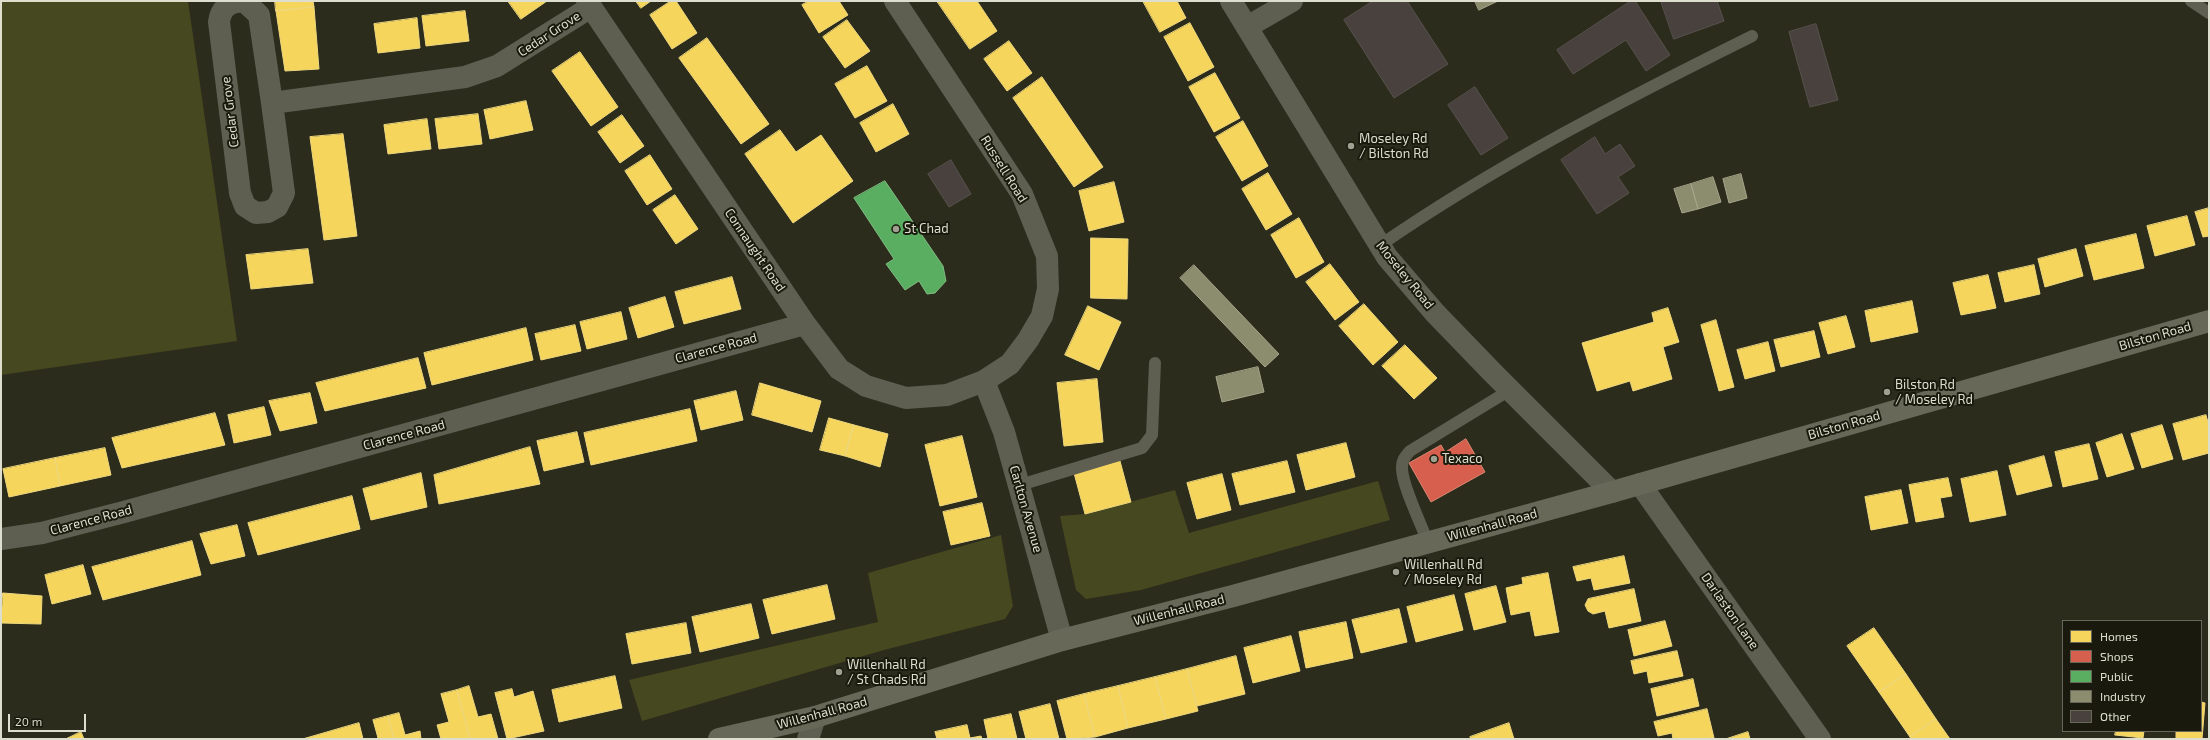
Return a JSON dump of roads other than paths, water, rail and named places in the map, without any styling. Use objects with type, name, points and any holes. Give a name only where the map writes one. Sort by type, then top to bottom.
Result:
[{"type":"main road","name":"Bilston Road","points":[[1640,484],[2209,321]]},
{"type":"main road","name":"Willenhall Road","points":[[719,739],[815,717],[1062,640],[1233,596],[1640,484]]},
{"type":"street","name":"Cedar Grove","points":[[244,1],[259,15],[272,103],[284,193],[277,207],[268,212],[256,213],[245,206],[240,193],[219,22],[220,13],[228,4],[244,1]]},
{"type":"street","name":"Russell Road","points":[[895,1],[1022,194],[1048,256],[1048,289],[1042,316],[1028,340],[1010,364],[984,381]]},
{"type":"street","name":"Moseley Road","points":[[1231,1],[1379,246],[1436,313],[1510,390],[1612,492]]},
{"type":"street","points":[[1247,27],[1292,1]]},
{"type":"street","name":"Connaught Road","points":[[589,4],[805,324],[839,369],[866,386],[906,398],[947,395],[984,381]]},
{"type":"street","name":"Cedar Grove","points":[[272,103],[465,77],[497,66],[589,4]]},
{"type":"street","name":"Clarence Road","points":[[1,540],[42,533],[117,514],[805,324]]},
{"type":"street","name":"Carlton Avenue","points":[[984,381],[1004,432],[1020,485],[1062,640]]},
{"type":"street","name":"Darlaston Lane","points":[[1640,484],[1820,739]]},
{"type":"street","points":[[808,739],[815,717]]},
{"type":"lane","points":[[2192,1],[2209,13]]},
{"type":"lane","points":[[1379,246],[1450,199],[1592,118],[1752,36]]},
{"type":"lane","points":[[1020,485],[1142,448],[1152,435],[1154,363]]},
{"type":"lane","points":[[1428,543],[1405,483],[1402,467],[1404,458],[1410,451],[1510,390]]},
{"type":"place","name":"Moseley Rd / Bilston Rd","points":[[1351,146]]},
{"type":"place","name":"St Chad","points":[[896,229]]},
{"type":"place","name":"Bilston Rd / Moseley Rd","points":[[1887,392]]},
{"type":"place","name":"Texaco","points":[[1434,459]]},
{"type":"place","name":"Willenhall Rd / Moseley Rd","points":[[1396,572]]},
{"type":"place","name":"Willenhall Rd / St Chads Rd","points":[[839,672]]}]
